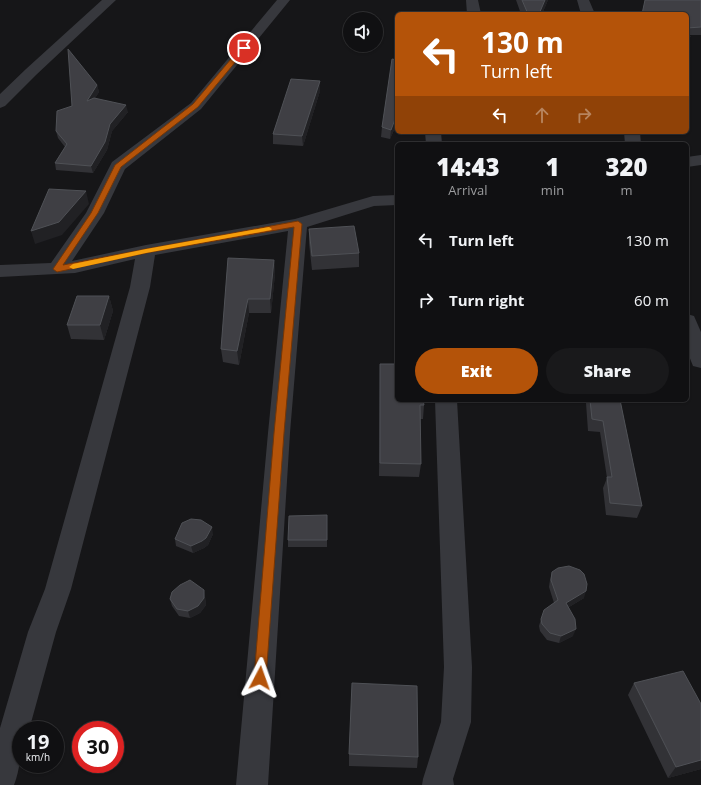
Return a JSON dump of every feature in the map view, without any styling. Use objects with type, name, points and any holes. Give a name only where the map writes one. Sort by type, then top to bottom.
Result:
[{"type":"street","points":[[0,103],[31,72],[110,0]]},
{"type":"street","points":[[57,269],[95,213],[118,166],[196,106],[284,0]]},
{"type":"street","points":[[472,0],[474,12]]},
{"type":"street","points":[[583,0],[587,12]]},
{"type":"street","points":[[689,162],[701,160]]},
{"type":"street","points":[[0,271],[57,269],[146,251],[298,224],[373,201],[395,200]]},
{"type":"street","points":[[252,785],[279,433],[298,224]]},
{"type":"street","points":[[0,781],[42,632],[58,589],[140,287],[146,251]]},
{"type":"street","points":[[689,326],[701,361]]},
{"type":"street","points":[[438,785],[438,779],[456,722],[458,667],[446,402]]},
{"type":"building","points":[[522,0],[545,0],[540,12],[527,12]]},
{"type":"building","points":[[645,0],[701,0],[701,27],[689,28],[689,12],[642,12]]},
{"type":"building","points":[[68,49],[97,85],[87,101],[94,98],[126,105],[110,124],[105,142],[91,166],[55,163],[67,144],[56,131],[57,111],[72,106]]},
{"type":"building","points":[[392,59],[395,60],[395,119],[391,130],[382,127]]},
{"type":"building","points":[[291,79],[320,81],[302,136],[273,134]]},
{"type":"building","points":[[49,189],[86,191],[59,222],[31,231]]},
{"type":"building","points":[[354,226],[359,253],[312,256],[309,229]]},
{"type":"building","points":[[228,258],[274,260],[270,299],[248,299],[237,351],[221,349]]},
{"type":"building","points":[[77,296],[109,296],[100,325],[67,325]]},
{"type":"building","points":[[380,364],[395,364],[395,402],[423,402],[424,405],[420,405],[421,464],[380,463]]},
{"type":"building","points":[[590,402],[620,402],[642,506],[610,503],[607,477],[612,477],[603,421],[592,419]]},
{"type":"building","points":[[327,515],[327,540],[288,540],[289,516]]},
{"type":"building","points":[[191,519],[201,520],[212,527],[206,538],[191,546],[175,539],[182,523]]},
{"type":"building","points":[[569,566],[580,570],[584,574],[587,584],[586,591],[566,603],[575,619],[576,629],[561,636],[550,633],[542,624],[541,619],[544,610],[558,600],[551,580],[552,572],[558,568]]},
{"type":"building","points":[[190,580],[204,590],[204,598],[198,606],[188,611],[177,609],[170,599],[172,592],[180,585]]},
{"type":"building","points":[[683,671],[701,704],[701,760],[676,767],[634,683]]},
{"type":"building","points":[[352,683],[417,686],[418,757],[349,754]]},
{"type":"slow traffic","points":[[73,267],[146,251],[269,229]]},
{"type":"route","points":[[244,48],[196,106],[118,166],[95,213],[57,269],[146,251],[298,224],[279,433],[260,678]]}]
